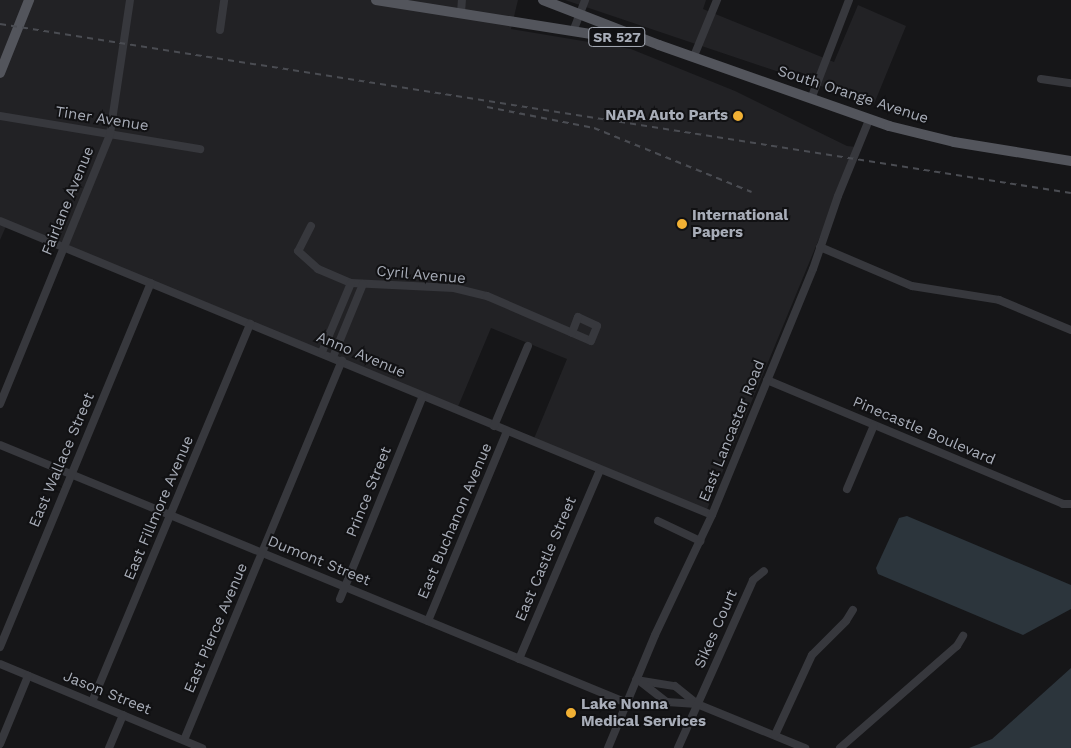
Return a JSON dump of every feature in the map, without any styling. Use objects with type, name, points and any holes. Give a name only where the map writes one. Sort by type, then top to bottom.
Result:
[{"type":"main road","points":[[0,73],[29,0]]},
{"type":"main road","name":"South Orange Avenue","points":[[376,0],[574,29],[660,45]]},
{"type":"main road","name":"SR 527","points":[[543,0],[580,14]]},
{"type":"main road","name":"South Orange Avenue","points":[[580,14],[660,45],[870,120],[954,142],[1071,161]]},
{"type":"street","name":"Fairlane Avenue","points":[[0,404],[110,134],[130,0]]},
{"type":"street","points":[[220,30],[224,0]]},
{"type":"street","points":[[461,13],[462,0]]},
{"type":"street","points":[[574,29],[586,0]]},
{"type":"street","points":[[694,56],[717,0]]},
{"type":"street","points":[[810,98],[849,0]]},
{"type":"street","points":[[1041,80],[1071,83]]},
{"type":"street","name":"Tiner Avenue","points":[[0,116],[200,149]]},
{"type":"street","name":"East Lancaster Road","points":[[608,748],[636,680],[712,515],[870,120]]},
{"type":"street","name":"Anno Avenue","points":[[0,221],[322,352],[494,426],[712,515]]},
{"type":"street","name":"Cyril Avenue","points":[[311,226],[298,250],[318,269],[351,283],[454,288],[487,296],[572,333]]},
{"type":"street","points":[[820,247],[912,286],[999,300],[1071,330]]},
{"type":"street","name":"East Wallace Street","points":[[0,647],[151,283]]},
{"type":"street","points":[[322,352],[351,283]]},
{"type":"street","points":[[333,357],[363,284]]},
{"type":"street","name":"East Fillmore Avenue","points":[[92,702],[250,324]]},
{"type":"street","points":[[327,340],[339,342]]},
{"type":"street","points":[[494,426],[528,346]]},
{"type":"street","name":"East Pierce Avenue","points":[[184,740],[342,361]]},
{"type":"street","name":"Pinecastle Boulevard","points":[[767,380],[1063,504],[1071,504]]},
{"type":"street","name":"Prince Street","points":[[340,599],[423,396]]},
{"type":"street","points":[[847,489],[874,425]]},
{"type":"street","name":"East Buchanon Avenue","points":[[428,621],[507,431]]},
{"type":"street","name":"Dumont Street","points":[[0,445],[627,703]]},
{"type":"street","name":"East Castle Street","points":[[518,659],[600,470]]},
{"type":"street","points":[[658,521],[700,541]]},
{"type":"street","name":"Sikes Court","points":[[678,748],[753,580],[764,570]]},
{"type":"street","points":[[774,735],[812,655],[846,621],[853,610]]},
{"type":"street","points":[[840,748],[956,646],[963,636]]},
{"type":"street","name":"Jason Street","points":[[0,664],[202,748]]},
{"type":"street","points":[[0,744],[28,676]]},
{"type":"street","points":[[636,680],[672,685],[697,704]]},
{"type":"street","points":[[636,680],[664,700],[676,703],[697,704],[805,748]]},
{"type":"street","points":[[676,703],[681,690]]},
{"type":"street","points":[[109,748],[123,715]]},
{"type":"shaded area","points":[[0,0],[518,0],[511,29],[631,49],[735,91],[847,146],[857,147],[706,512],[533,441],[567,359],[491,328],[457,409],[7,224],[0,240]]},
{"type":"shaded area","points":[[565,0],[706,0],[703,9],[834,62],[858,5],[906,26],[874,104]]},
{"type":"shaded area","points":[[907,516],[1071,585],[1071,609],[1023,635],[878,574],[876,568],[899,518]]},
{"type":"shaded area","points":[[1071,668],[1071,748],[969,748],[992,739]]},
{"type":"railway","points":[[0,24],[1071,193]]},
{"type":"railway","points":[[487,107],[594,128],[752,192]]},
{"type":"place","name":"NAPA Auto Parts","points":[[738,116]]},
{"type":"place","name":"International Papers","points":[[682,224]]},
{"type":"place","name":"Lake Nonna Medical Services","points":[[571,713]]}]
